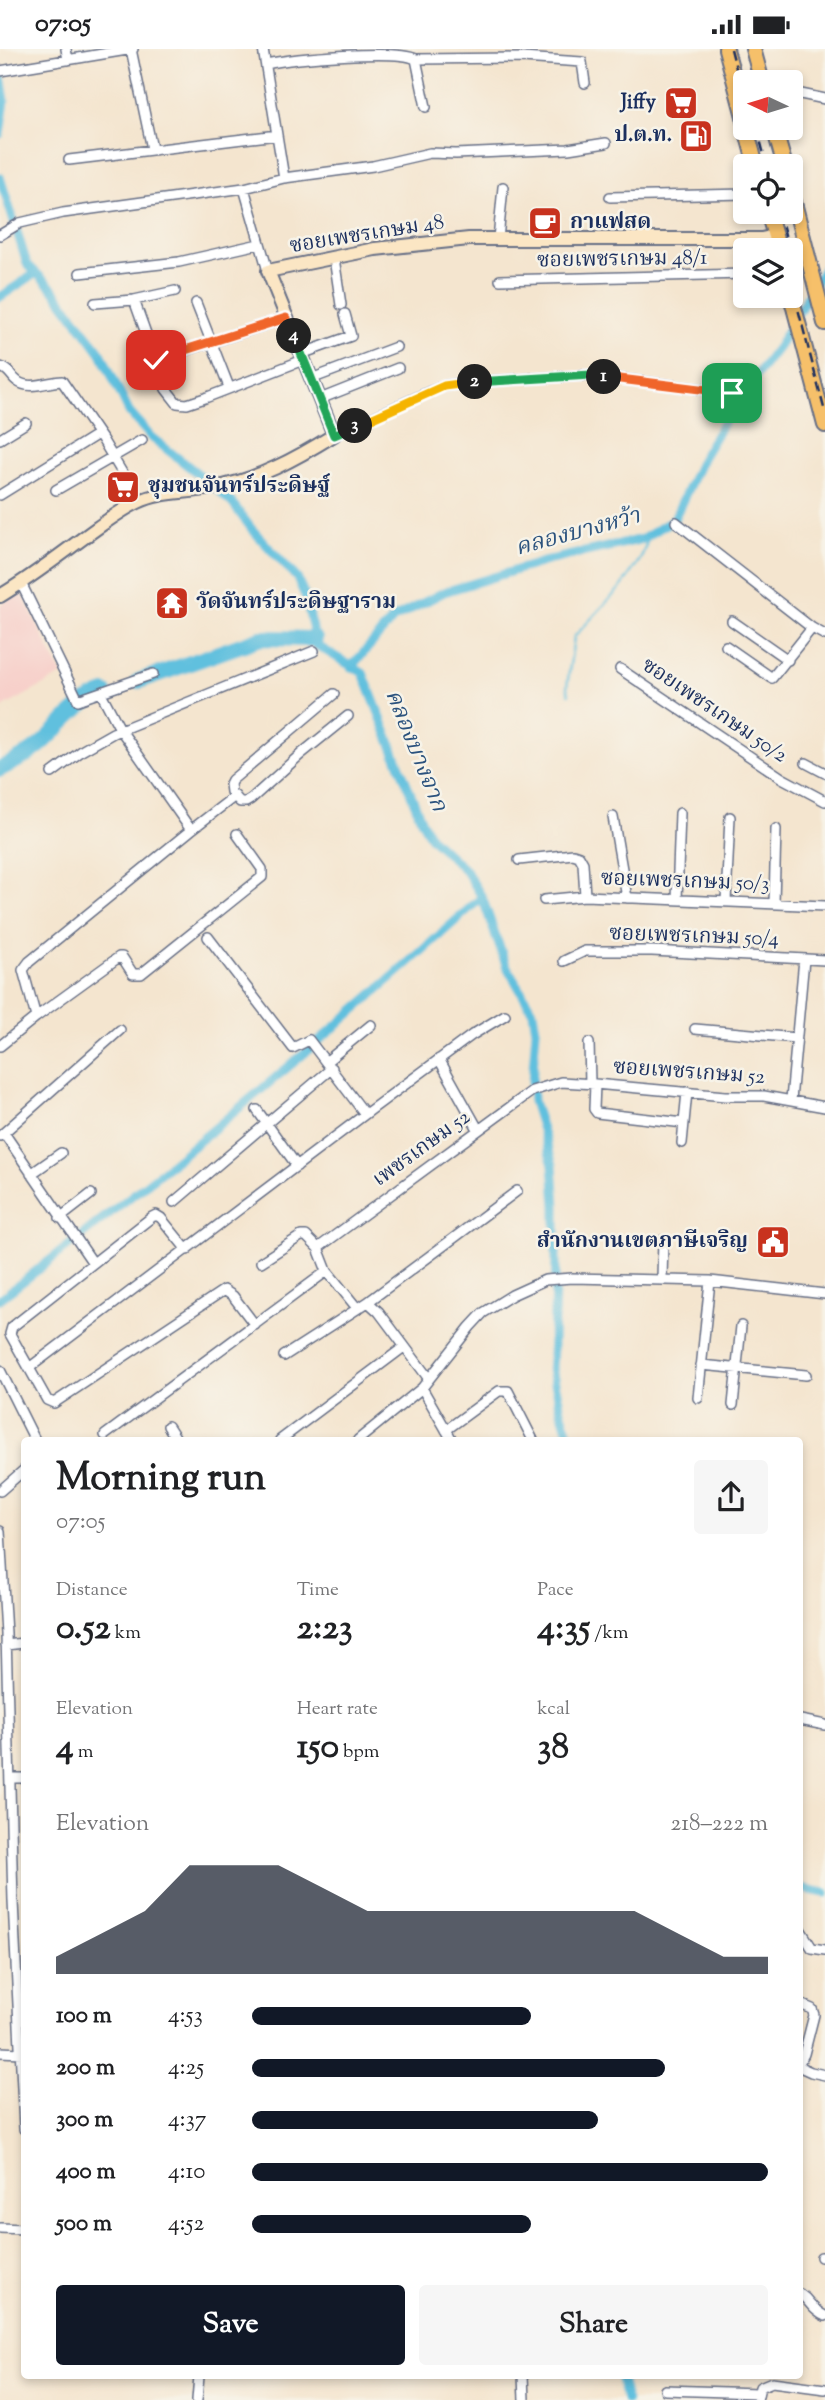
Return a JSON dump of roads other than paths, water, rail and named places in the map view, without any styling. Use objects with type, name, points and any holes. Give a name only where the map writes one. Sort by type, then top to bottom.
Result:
[{"type":"main road","points":[[726,49],[733,76]]},
{"type":"main road","points":[[753,49],[759,70]]},
{"type":"main road","points":[[799,224],[825,324]]},
{"type":"main road","points":[[794,308],[825,425]]},
{"type":"street","points":[[66,49],[68,60]]},
{"type":"street","points":[[5,70],[132,49],[152,149]]},
{"type":"street","points":[[263,49],[284,178]]},
{"type":"street","points":[[266,64],[307,56],[387,50],[405,52],[416,58],[579,61],[584,66],[584,83]]},
{"type":"street","points":[[416,58],[426,107]]},
{"type":"street","points":[[803,94],[825,99]]},
{"type":"street","points":[[69,160],[277,135]]},
{"type":"street","points":[[0,235],[20,223],[63,213],[244,188],[284,178],[373,166],[430,153],[568,149],[606,143]]},
{"type":"street","points":[[498,239],[503,187]]},
{"type":"street","points":[[244,188],[268,271]]},
{"type":"street","points":[[610,197],[733,194]]},
{"type":"street","name":"ซอยเพชรเกษม 48","points":[[334,435],[268,271],[375,249],[437,242],[498,239],[733,239]]},
{"type":"street","points":[[80,273],[179,261],[259,243]]},
{"type":"street","points":[[134,300],[166,389],[177,403],[187,404],[351,336],[343,310],[334,258]]},
{"type":"street","name":"ซอยเพชรเกษม 48/1","points":[[500,281],[733,274]]},
{"type":"street","points":[[95,303],[134,300],[176,291]]},
{"type":"street","points":[[196,303],[229,387]]},
{"type":"street","points":[[156,360],[286,318]]},
{"type":"street","points":[[311,379],[396,347]]},
{"type":"street","points":[[0,367],[7,369],[16,381],[23,384],[48,384],[61,380],[99,434],[139,501]]},
{"type":"street","points":[[320,399],[398,368]]},
{"type":"street","points":[[2,591],[22,583],[58,555],[139,501],[159,495],[213,488],[272,470],[334,435],[437,389],[472,382],[591,375],[732,393]]},
{"type":"street","points":[[0,439],[26,423]]},
{"type":"street","points":[[0,495],[99,434]]},
{"type":"street","points":[[56,490],[142,440]]},
{"type":"street","points":[[676,522],[812,628],[825,635]]},
{"type":"street","points":[[22,583],[75,697],[82,700],[103,698],[153,674]]},
{"type":"street","points":[[732,621],[788,660]]},
{"type":"street","points":[[726,646],[772,678],[812,628]]},
{"type":"street","points":[[52,773],[83,750],[120,729],[314,651]]},
{"type":"street","name":"ซอยเพชรเกษม 50/2","points":[[620,669],[782,778],[825,801]]},
{"type":"street","points":[[334,694],[232,780],[229,788],[243,803],[251,799],[348,716]]},
{"type":"street","points":[[103,698],[120,729],[191,830]]},
{"type":"street","points":[[806,763],[825,773]]},
{"type":"street","points":[[36,1017],[23,970],[40,953],[235,796]]},
{"type":"street","points":[[677,900],[680,813]]},
{"type":"street","points":[[612,817],[628,898]]},
{"type":"street","points":[[726,901],[730,817]]},
{"type":"street","points":[[774,903],[776,829]]},
{"type":"street","points":[[0,1047],[36,1017],[119,957],[122,957],[133,974],[141,974],[262,877],[262,869],[237,834]]},
{"type":"street","points":[[519,860],[573,854],[579,856],[583,863],[585,896]]},
{"type":"street","name":"ซอยเพชรเกษม 50/3","points":[[544,900],[585,896],[825,906]]},
{"type":"street","points":[[208,937],[293,1048],[308,1039],[365,1114]]},
{"type":"street","name":"ซอยเพชรเกษม 50/4","points":[[564,961],[585,951],[652,951],[825,960]]},
{"type":"street","points":[[791,1100],[804,959]]},
{"type":"street","points":[[29,1368],[439,1059],[505,1015]]},
{"type":"street","points":[[174,1202],[268,1125],[371,1025]]},
{"type":"street","points":[[695,1029],[796,1038]]},
{"type":"street","points":[[93,1263],[2,1134],[120,1030]]},
{"type":"street","points":[[589,1043],[594,1109],[597,1113],[684,1123]]},
{"type":"street","points":[[439,1059],[478,1129]]},
{"type":"street","name":"ซอยเพชรเกษม 52","points":[[550,1084],[561,1082],[725,1096],[764,1096],[825,1107]]},
{"type":"street","name":"เพชรเกษม 52","points":[[318,1248],[524,1096],[550,1084]]},
{"type":"street","points":[[682,1143],[687,1092]]},
{"type":"street","points":[[257,1110],[297,1166]]},
{"type":"street","points":[[31,1174],[61,1153]]},
{"type":"street","points":[[284,1356],[368,1302],[517,1191]]},
{"type":"street","points":[[60,1218],[91,1194]]},
{"type":"street","points":[[187,1250],[156,1215],[10,1331],[47,1400],[54,1403],[224,1290],[233,1296],[255,1325]]},
{"type":"street","points":[[261,1262],[303,1235],[318,1248],[327,1271],[357,1308]]},
{"type":"street","points":[[662,1279],[663,1240]]},
{"type":"street","points":[[104,1435],[327,1271]]},
{"type":"street","points":[[362,1437],[422,1388],[483,1313],[512,1294],[545,1280],[572,1277],[710,1281],[825,1294]]},
{"type":"street","points":[[698,1398],[710,1281]]},
{"type":"street","points":[[368,1302],[379,1312],[429,1379]]},
{"type":"street","points":[[733,1405],[741,1325]]},
{"type":"street","points":[[284,1437],[404,1347]]},
{"type":"street","points":[[701,1365],[806,1375]]},
{"type":"street","points":[[0,1370],[34,1437]]},
{"type":"street","points":[[422,1388],[450,1437]]},
{"type":"street","points":[[446,1430],[503,1390],[509,1391],[532,1437]]},
{"type":"street","points":[[168,1426],[175,1437]]},
{"type":"street","points":[[0,1491],[21,1473]]},
{"type":"street","points":[[0,1531],[6,1645],[3,1668],[21,2053],[0,2052]]},
{"type":"street","points":[[6,1645],[21,1643]]},
{"type":"street","points":[[803,1721],[825,1725]]},
{"type":"street","points":[[10,1778],[21,1778]]},
{"type":"street","points":[[0,1891],[13,1890]]},
{"type":"street","points":[[803,1934],[812,1948],[825,1950]]},
{"type":"street","points":[[803,2005],[812,2009],[814,2015],[803,2056]]},
{"type":"street","points":[[803,2068],[825,2075]]},
{"type":"street","points":[[0,2228],[21,2229]]},
{"type":"street","points":[[803,2298],[814,2311],[825,2316]]},
{"type":"street","points":[[197,2400],[199,2379]]},
{"type":"street","points":[[523,2379],[524,2400]]},
{"type":"street","points":[[665,2391],[758,2396],[760,2387],[772,2382],[825,2389]]},
{"type":"waterway","name":"คลองบางจาก","points":[[0,70],[5,101],[0,134]]},
{"type":"waterway","name":"คลองบางจาก","points":[[0,177],[27,264],[53,289],[101,353],[129,412],[151,437],[233,504],[250,527],[297,578],[306,598],[316,645],[363,673],[422,822],[431,838],[466,871],[482,897],[506,965],[533,1012],[536,1030],[533,1101],[553,1165],[556,1206],[552,1369],[569,1437]]},
{"type":"waterway","name":"คลองบางหว้า","points":[[351,667],[394,618],[444,592],[550,560],[643,539],[674,519],[702,458],[734,405],[778,347],[825,267]]},
{"type":"waterway","points":[[0,297],[36,273]]},
{"type":"waterway","points":[[569,694],[567,687],[574,637],[622,586],[641,558],[649,536]]},
{"type":"waterway","points":[[139,681],[261,638],[315,639]]},
{"type":"waterway","points":[[0,769],[34,750],[78,709],[105,693]]},
{"type":"waterway","points":[[0,1299],[245,1103],[482,897]]},
{"type":"waterway","points":[[803,1889],[825,1893]]},
{"type":"waterway","name":"คลองบางจาก","points":[[621,2379],[626,2400]]},
{"type":"railway","points":[[731,49],[736,70]]},
{"type":"railway","points":[[760,140],[764,154]]},
{"type":"railway","points":[[782,224],[786,238]]},
{"type":"railway","points":[[798,308],[825,412]]},
{"type":"place","name":"Jiffy","points":[[681,103]]},
{"type":"place","name":"ป.ต.ท.","points":[[696,136]]},
{"type":"place","name":"กาแฟสด","points":[[545,223]]},
{"type":"place","name":"ชุมชนจันทร์ประดิษฐ์","points":[[123,487]]},
{"type":"place","name":"วัดจันทร์ประดิษฐาราม","points":[[172,603]]},
{"type":"place","name":"สำนักงานเขตภาษีเจริญ","points":[[773,1242]]}]
